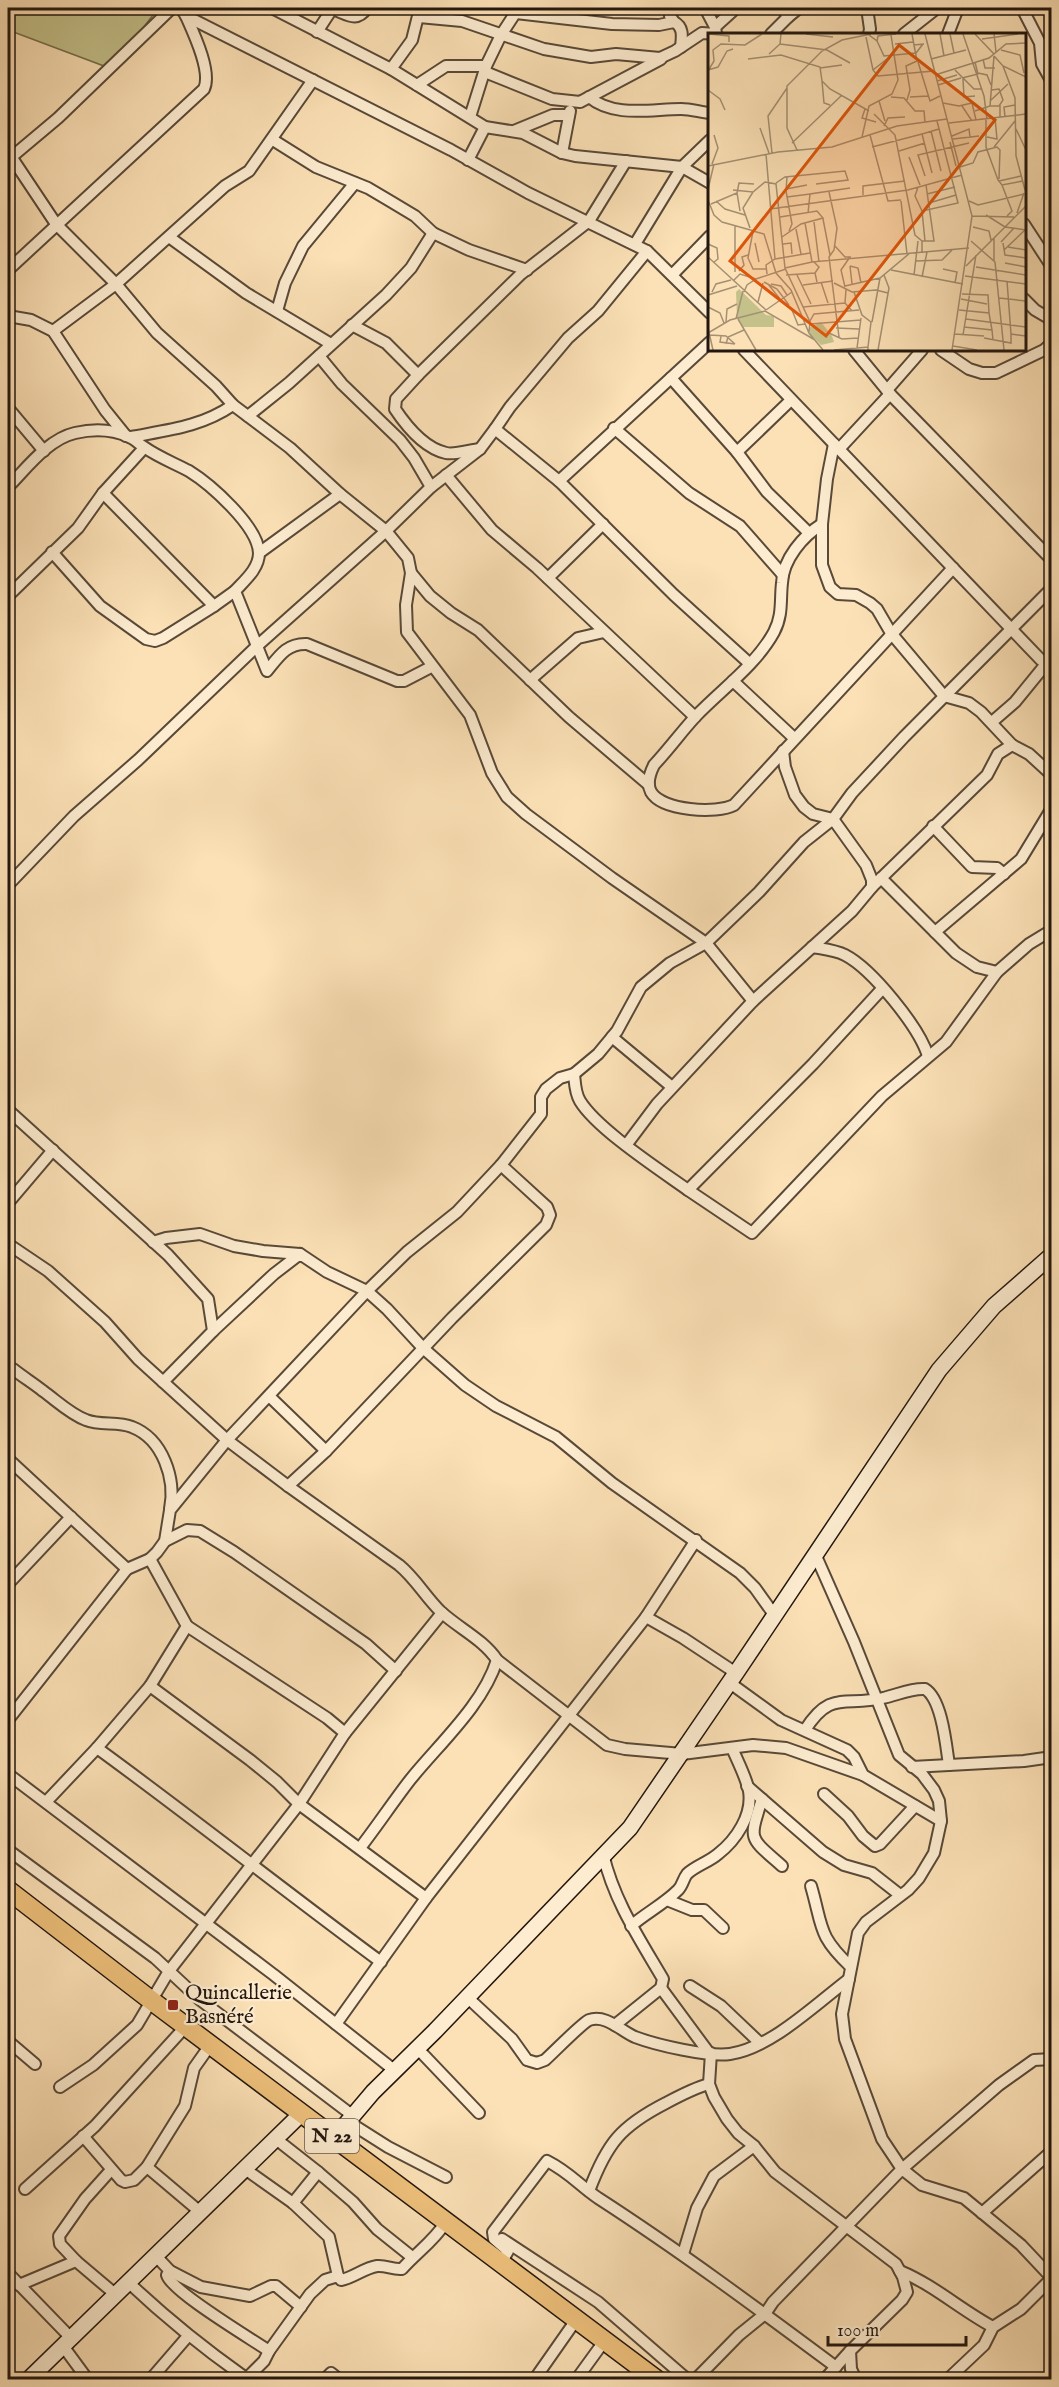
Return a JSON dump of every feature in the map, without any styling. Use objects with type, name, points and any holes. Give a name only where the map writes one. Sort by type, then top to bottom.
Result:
[{"type":"main road","name":"N 22","points":[[8,1890],[152,2001],[605,2340],[652,2378]]},
{"type":"street","points":[[172,8],[58,118],[9,156],[56,224],[116,284],[157,333],[216,386],[233,405],[290,448],[340,494],[386,531],[408,558],[411,573],[405,627],[431,667],[470,716],[492,773],[513,804],[612,878],[706,943],[753,1001]]},
{"type":"street","points":[[272,8],[391,69],[485,127],[531,136],[562,153],[598,160],[682,167],[708,182]]},
{"type":"street","points":[[317,32],[332,9],[354,17],[362,14],[367,8]]},
{"type":"street","points":[[420,14],[435,8]]},
{"type":"street","points":[[670,8],[670,16],[679,25],[682,33],[681,47]]},
{"type":"street","points":[[705,8],[716,32]]},
{"type":"street","points":[[417,85],[446,66],[485,69],[552,99],[580,102],[666,57],[702,33],[716,32],[736,8]]},
{"type":"street","points":[[772,33],[785,12],[799,8]]},
{"type":"street","points":[[867,8],[869,33]]},
{"type":"street","points":[[905,33],[937,8]]},
{"type":"street","points":[[948,33],[958,8]]},
{"type":"street","points":[[1022,8],[1040,44],[1041,64],[1052,82]]},
{"type":"street","points":[[470,117],[485,69],[501,35],[518,10],[612,24],[659,25],[674,22]]},
{"type":"street","points":[[184,12],[451,150],[528,194],[589,221],[647,251],[673,274],[708,311]]},
{"type":"street","points":[[8,270],[204,89],[207,77],[199,46],[184,12]]},
{"type":"street","points":[[391,69],[412,40],[420,14]]},
{"type":"street","points":[[420,14],[462,21],[544,49],[591,57],[616,54],[647,58],[666,57]]},
{"type":"street","points":[[53,331],[116,284],[225,186],[242,178],[273,140],[313,80]]},
{"type":"street","points":[[589,97],[598,104],[628,110],[683,109],[708,114]]},
{"type":"street","points":[[562,153],[572,102]]},
{"type":"street","points":[[514,131],[553,116],[569,115]]},
{"type":"street","points":[[468,160],[485,127]]},
{"type":"street","points":[[273,140],[316,167],[368,188],[415,216],[433,232],[469,250],[527,270]]},
{"type":"street","points":[[634,244],[682,167],[708,142]]},
{"type":"street","points":[[480,449],[447,453],[421,440],[395,409],[396,399],[527,270],[589,221],[626,161]]},
{"type":"street","points":[[277,311],[285,283],[303,246],[355,183]]},
{"type":"street","points":[[1026,227],[1052,267]]},
{"type":"street","points":[[248,416],[386,295],[411,268],[433,232]]},
{"type":"street","points":[[169,237],[246,293],[331,344]]},
{"type":"street","points":[[673,274],[708,239]]},
{"type":"street","points":[[8,885],[74,816],[138,760],[257,646],[386,531],[431,487],[480,449],[510,407],[533,383],[568,338],[598,311],[647,251]]},
{"type":"street","points":[[1026,305],[1052,320]]},
{"type":"street","points":[[8,316],[31,320],[53,331],[105,410],[128,437],[190,472],[209,487],[246,524],[259,553]]},
{"type":"street","points":[[352,325],[386,344],[418,375]]},
{"type":"street","points":[[942,351],[969,369],[982,373],[996,372],[1044,350],[1052,343]]},
{"type":"street","points":[[559,480],[708,344]]},
{"type":"street","points":[[745,351],[1049,666],[992,722]]},
{"type":"street","points":[[855,351],[889,392],[1052,560]]},
{"type":"street","points":[[921,351],[889,392],[837,446],[826,479],[822,524],[822,565],[830,587],[838,594],[863,597],[877,609],[891,633],[944,696],[969,703],[992,722],[1012,745],[1029,754],[1052,775]]},
{"type":"street","points":[[319,356],[350,393],[400,440],[431,487]]},
{"type":"street","points":[[671,378],[738,452],[767,492],[808,532]]},
{"type":"street","points":[[738,452],[791,400]]},
{"type":"street","points":[[8,487],[44,452],[72,434],[98,430],[128,437],[190,426],[210,420],[233,405]]},
{"type":"street","points":[[8,408],[44,452]]},
{"type":"street","points":[[615,428],[689,493],[740,526],[783,575]]},
{"type":"street","points":[[495,429],[559,480],[674,595],[749,663]]},
{"type":"street","points":[[8,596],[78,528],[103,493],[144,448]]},
{"type":"street","points":[[446,475],[492,530],[548,578],[695,717]]},
{"type":"street","points":[[103,493],[214,606]]},
{"type":"street","points":[[52,552],[100,606],[146,639],[155,641],[214,606],[234,591],[253,570],[259,553],[340,494]]},
{"type":"street","points":[[548,578],[603,524]]},
{"type":"street","points":[[822,524],[808,532],[787,563],[783,575],[780,619],[764,646],[733,681],[695,717],[654,765],[650,773],[649,785],[656,797],[681,807],[708,810],[735,805],[794,738],[953,568]]},
{"type":"street","points":[[411,573],[430,596],[478,630],[569,717],[649,785]]},
{"type":"street","points":[[170,1510],[227,1440],[367,1292],[407,1252],[457,1212],[501,1165],[541,1114],[541,1097],[546,1089],[560,1078],[574,1074],[598,1054],[612,1036],[641,987],[681,956],[706,943],[759,892],[804,842],[833,819],[867,777],[944,696],[1052,588]]},
{"type":"street","points":[[234,591],[267,671],[283,651],[295,643],[307,644],[397,681],[404,681],[431,667]]},
{"type":"street","points":[[530,680],[578,638],[603,632]]},
{"type":"street","points":[[733,681],[794,738]]},
{"type":"street","points":[[627,1144],[642,1120],[753,1001],[852,911],[872,887],[987,775],[998,754],[1012,745]]},
{"type":"street","points":[[783,751],[784,767],[790,784],[804,807],[813,814],[833,819],[866,865],[872,880],[872,887]]},
{"type":"street","points":[[935,932],[1021,859],[1052,808]]},
{"type":"street","points":[[933,826],[972,867],[997,868],[1004,874]]},
{"type":"street","points":[[881,878],[966,960],[983,969],[997,972]]},
{"type":"street","points":[[574,1074],[579,1100],[604,1127],[688,1190],[752,1233],[882,1096],[953,1033],[997,972],[1029,944],[1052,930]]},
{"type":"street","points":[[812,947],[845,955],[856,963],[909,1018],[928,1056]]},
{"type":"street","points":[[688,1190],[813,1064],[882,989]]},
{"type":"street","points":[[612,1036],[672,1088]]},
{"type":"street","points":[[8,1110],[168,1255],[208,1299],[213,1331]]},
{"type":"street","points":[[8,1203],[53,1150]]},
{"type":"street","points":[[288,1486],[326,1451],[423,1348],[546,1225],[550,1215],[547,1207],[501,1165]]},
{"type":"street","points":[[153,1242],[173,1236],[200,1234],[234,1246],[300,1254],[327,1272],[367,1292],[382,1304],[423,1348],[465,1385],[496,1406],[555,1437],[612,1483],[740,1573],[755,1588],[775,1616]]},
{"type":"street","points":[[8,1244],[48,1271],[105,1322],[119,1340],[227,1440],[404,1569],[442,1613],[488,1647],[497,1660],[611,1747],[681,1754],[753,1745],[786,1748],[863,1775],[941,1821]]},
{"type":"street","points":[[163,1382],[274,1274],[300,1254]]},
{"type":"street","points":[[334,2138],[394,2070],[418,2049],[640,1815],[939,1370],[994,1306],[1052,1256]]},
{"type":"street","points":[[9,1368],[65,1408],[86,1420],[132,1426],[159,1450],[166,1462],[173,1493],[165,1541]]},
{"type":"street","points":[[269,1396],[326,1451]]},
{"type":"street","points":[[8,1461],[127,1569]]},
{"type":"street","points":[[8,1584],[71,1517]]},
{"type":"street","points":[[8,1720],[127,1569],[150,1559],[165,1541],[187,1530],[200,1532],[234,1552],[366,1644],[396,1671]]},
{"type":"street","points":[[336,2024],[426,1898],[646,1617],[696,1540]]},
{"type":"street","points":[[816,1556],[899,1755],[922,1774],[934,1790],[939,1802],[941,1821],[934,1853],[919,1878],[858,1933],[842,2019],[845,2039],[882,2139],[902,2169],[922,2185],[964,2198],[1021,2245],[1052,2278],[1021,2309],[993,2327],[984,2345],[947,2379]]},
{"type":"street","points":[[150,1559],[187,1626],[327,1718],[345,1733]]},
{"type":"street","points":[[60,2087],[93,2065],[129,2034],[169,1971],[204,1923],[299,1804],[345,1733],[442,1613]]},
{"type":"street","points":[[646,1617],[683,1638],[780,1720],[847,1750],[861,1767],[863,1775]]},
{"type":"street","points":[[46,1802],[97,1748],[150,1686],[187,1626]]},
{"type":"street","points":[[360,1848],[410,1780],[466,1713],[492,1674],[497,1660]]},
{"type":"street","points":[[150,1686],[250,1760],[299,1804],[426,1898]]},
{"type":"street","points":[[805,1730],[815,1714],[832,1702],[877,1700],[922,1688],[932,1694],[940,1717],[949,1765]]},
{"type":"street","points":[[97,1748],[206,1827],[251,1865],[381,1962]]},
{"type":"street","points":[[631,1926],[651,1909],[668,1900],[681,1887],[688,1873],[717,1855],[735,1837],[750,1806],[747,1786],[732,1748]]},
{"type":"street","points":[[912,1767],[1024,1761],[1052,1757]]},
{"type":"street","points":[[8,1774],[394,2070]]},
{"type":"street","points":[[747,1786],[823,1852],[844,1865],[872,1873],[900,1895]]},
{"type":"street","points":[[824,1794],[848,1816],[862,1836],[875,1846],[880,1844],[915,1806]]},
{"type":"street","points":[[762,1799],[752,1829],[754,1838],[782,1866]]},
{"type":"street","points":[[8,1850],[155,1958],[199,1999],[388,2147],[446,2177]]},
{"type":"street","points":[[603,1854],[612,1887],[631,1926],[663,1979],[661,1988],[615,2025]]},
{"type":"street","points":[[811,1886],[819,1926],[825,1939],[851,1967]]},
{"type":"street","points":[[668,1900],[692,1910],[704,1910],[723,1928]]},
{"type":"street","points":[[468,1997],[512,2039],[528,2060],[537,2063],[545,2060],[588,2020],[601,2019],[634,2037],[682,2049],[728,2054],[741,2052],[778,2033],[849,1979]]},
{"type":"street","points":[[690,1986],[721,2006],[760,2043]]},
{"type":"street","points":[[661,1988],[710,2053],[709,2084],[727,2119],[738,2133],[754,2146],[775,2172],[818,2207],[896,2264],[900,2271],[907,2292],[902,2300],[824,2379]]},
{"type":"street","points":[[25,2189],[110,2110],[186,2026]]},
{"type":"street","points":[[8,2041],[35,2064]]},
{"type":"street","points":[[83,2136],[111,2170],[125,2182],[134,2180],[147,2167],[187,2104],[190,2077],[211,2044]]},
{"type":"street","points":[[418,2049],[479,2113]]},
{"type":"street","points":[[695,2379],[739,2335],[765,2314],[772,2302],[902,2169],[999,2085],[1034,2060],[1052,2059]]},
{"type":"street","points":[[589,2191],[601,2159],[619,2134],[641,2116],[696,2087],[709,2084]]},
{"type":"street","points":[[28,2379],[302,2113]]},
{"type":"street","points":[[276,2139],[353,2202],[377,2229],[412,2257]]},
{"type":"street","points":[[683,2254],[697,2208],[714,2176],[754,2146]]},
{"type":"street","points":[[982,2213],[1052,2151]]},
{"type":"street","points":[[501,2263],[508,2251],[494,2239],[493,2232],[547,2161],[572,2175],[589,2191],[683,2254],[836,2367]]},
{"type":"street","points":[[147,2167],[199,2211]]},
{"type":"street","points":[[244,2169],[293,2203],[329,2237],[338,2276],[341,2280],[378,2266],[399,2270],[433,2240],[446,2222]]},
{"type":"street","points":[[111,2170],[85,2199],[59,2236],[60,2244],[76,2261],[115,2294]]},
{"type":"street","points":[[293,2203],[318,2172]]},
{"type":"street","points":[[493,2232],[598,2302],[688,2379]]},
{"type":"street","points":[[155,2255],[170,2271],[201,2287],[251,2296],[262,2289],[276,2286],[301,2307]]},
{"type":"street","points":[[19,2285],[76,2261]]},
{"type":"street","points":[[170,2271],[167,2275],[168,2280],[184,2295],[269,2350]]},
{"type":"street","points":[[900,2271],[993,2327]]},
{"type":"street","points":[[8,2273],[67,2342],[88,2379]]},
{"type":"street","points":[[128,2282],[188,2336],[244,2376],[251,2375],[264,2361],[269,2350],[322,2283],[338,2276]]},
{"type":"street","points":[[534,2379],[576,2320]]},
{"type":"street","points":[[150,2379],[188,2336]]},
{"type":"street","points":[[576,2379],[605,2340]]},
{"type":"street","points":[[850,2351],[851,2368],[856,2379]]},
{"type":"street","points":[[324,2379],[331,2373],[340,2379]]},
{"type":"shaded area","points":[[8,8],[157,8],[112,69],[8,30]]},
{"type":"place","name":"Quincallerie Basnéré","points":[[173,2005]]}]
